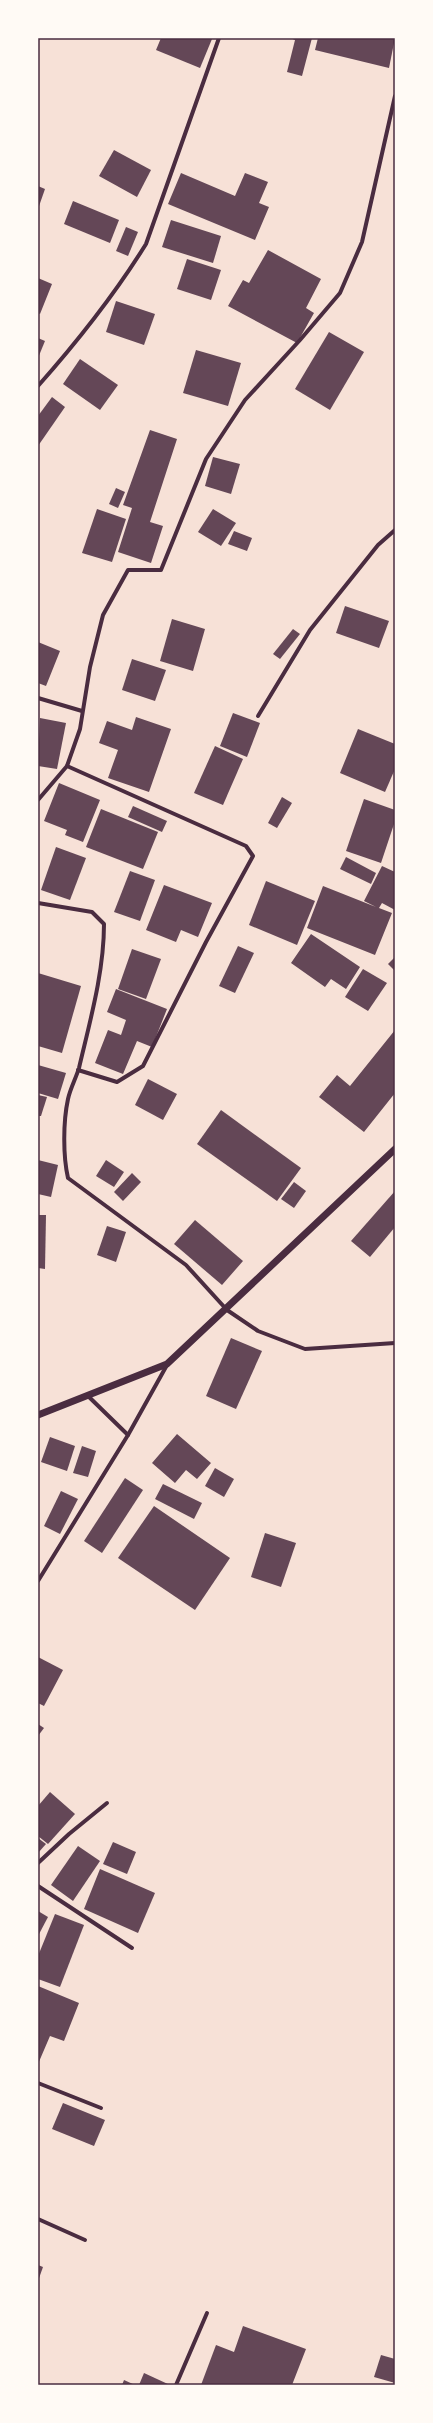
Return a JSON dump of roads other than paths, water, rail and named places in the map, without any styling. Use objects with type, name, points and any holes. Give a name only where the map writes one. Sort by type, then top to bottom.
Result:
[{"type":"street","points":[[38,386],[64,357],[134,264],[146,244],[220,38]]},
{"type":"street","points":[[38,800],[67,766],[80,729],[82,711],[103,615],[128,570],[161,570],[206,459],[245,400],[300,340],[340,293],[362,242],[395,96]]},
{"type":"street","points":[[258,716],[310,630],[378,545],[395,530]]},
{"type":"street","points":[[38,698],[82,711]]},
{"type":"street","points":[[67,766],[226,836],[246,846],[253,856],[206,942],[143,1066],[117,1082],[78,1070]]},
{"type":"street","points":[[38,903],[92,912],[104,924],[104,942],[94,1002],[78,1070],[68,1099],[64,1160],[68,1178],[186,1265],[227,1310],[258,1331],[305,1349],[395,1343]]},
{"type":"street","points":[[38,1581],[128,1435],[167,1364],[227,1310],[395,1149]]},
{"type":"street","points":[[38,1415],[167,1364]]},
{"type":"street","points":[[88,1396],[128,1435]]},
{"type":"street","points":[[38,1863],[69,1834],[107,1803]]},
{"type":"street","points":[[38,1886],[132,1948]]},
{"type":"street","points":[[38,2083],[102,2108]]},
{"type":"street","points":[[38,2219],[85,2240]]},
{"type":"street","points":[[176,2385],[207,2313]]}]
